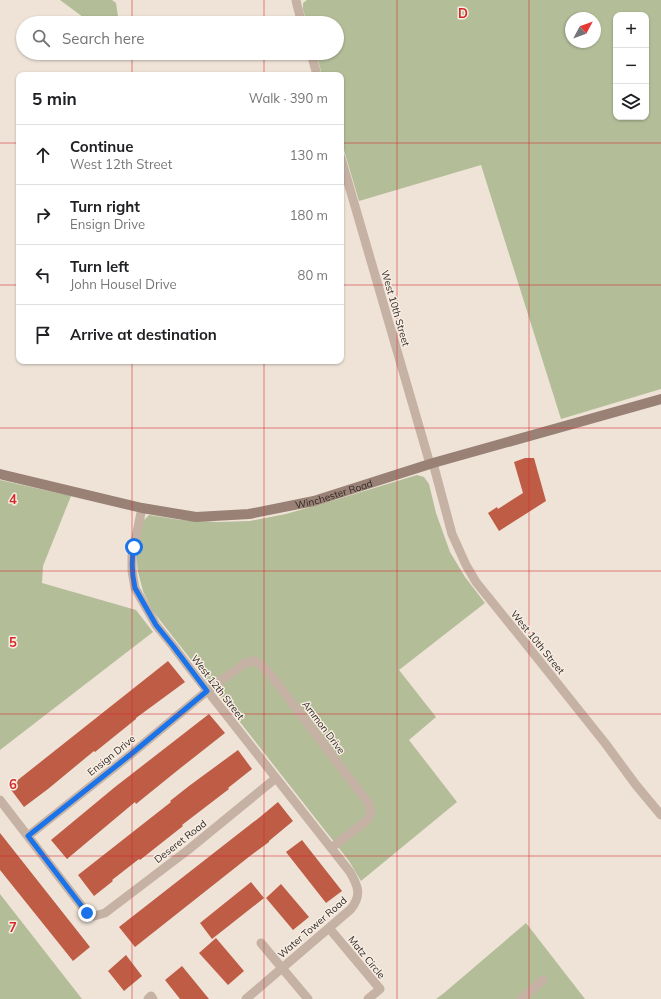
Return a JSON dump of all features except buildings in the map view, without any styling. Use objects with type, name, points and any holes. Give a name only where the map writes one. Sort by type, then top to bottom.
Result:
[{"type":"street","points":[[296,0],[300,16]]},
{"type":"street","points":[[312,60],[316,72]]},
{"type":"street","name":"West 10th Street","points":[[344,168],[452,534],[466,566],[476,582],[661,815]]},
{"type":"street","name":"Winchester Road","points":[[0,474],[142,508],[196,517],[249,514],[314,501],[431,463],[661,399]]},
{"type":"street","name":"West 12th Street","points":[[142,508],[132,556],[132,571],[135,588],[156,625],[340,860]]},
{"type":"street","name":"Ammon Drive","points":[[207,691],[245,663],[255,661],[267,670],[369,804],[371,813],[366,821],[331,848]]},
{"type":"street","name":"Ensign Drive","points":[[28,836],[130,755],[207,691]]},
{"type":"street","name":"Deseret Road","points":[[28,836],[87,913],[94,916],[105,913],[131,894],[188,850],[276,778]]},
{"type":"street","points":[[0,800],[28,836]]},
{"type":"street","name":"Water Tower Road","points":[[246,999],[351,909],[356,903],[358,890],[356,882],[340,860]]},
{"type":"street","name":"Matz Circle","points":[[329,928],[380,989],[368,999]]},
{"type":"street","points":[[261,943],[308,999]]},
{"type":"street","points":[[521,999],[543,980]]},
{"type":"street","points":[[148,999],[151,996],[153,999]]},
{"type":"green space","points":[[60,0],[112,0],[116,3],[118,16],[82,16]]},
{"type":"green space","points":[[307,0],[661,0],[661,389],[561,419],[481,165],[359,201],[344,150],[344,72],[321,72],[318,60],[344,60],[344,16],[305,16],[303,3]]},
{"type":"green space","points":[[417,475],[424,477],[429,484],[436,513],[450,552],[465,577],[485,603],[399,670],[436,717],[409,740],[457,802],[361,881],[349,861],[152,610],[143,591],[138,572],[136,555],[143,521],[149,515],[181,520],[218,522],[250,521],[286,514]]},
{"type":"green space","points":[[0,480],[71,496],[43,566],[42,583],[136,610],[153,632],[0,750]]},
{"type":"green space","points":[[0,894],[82,999],[0,999]]},
{"type":"green space","points":[[526,923],[585,999],[436,999],[444,993]]},
{"type":"route","points":[[87,913],[28,836],[130,755],[207,691],[156,625],[135,588],[132,568],[134,547]]}]
